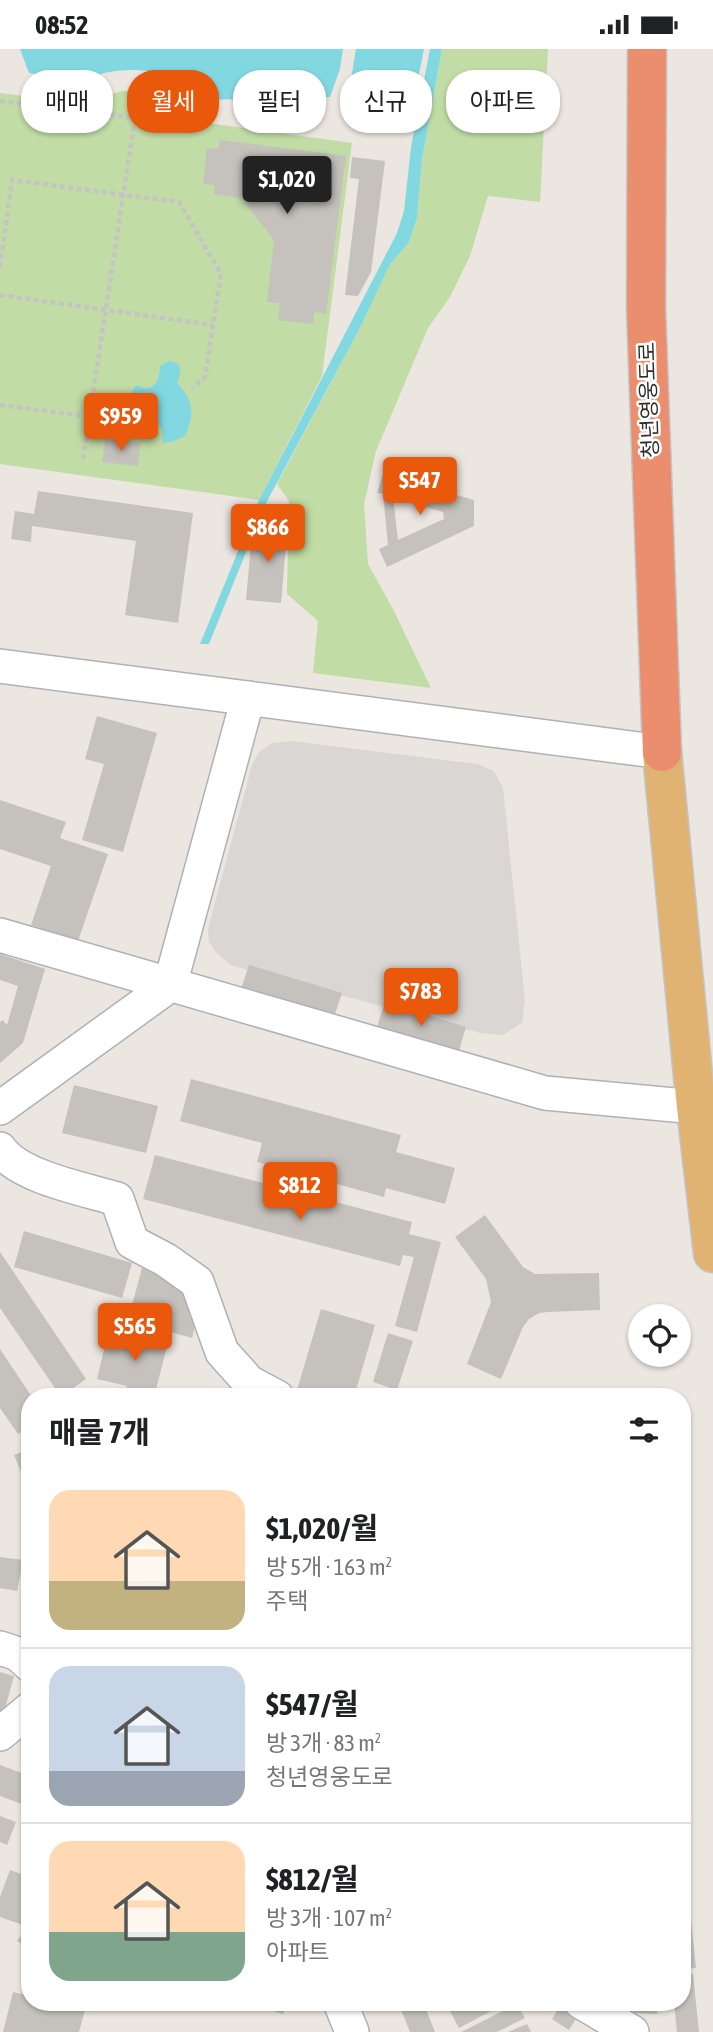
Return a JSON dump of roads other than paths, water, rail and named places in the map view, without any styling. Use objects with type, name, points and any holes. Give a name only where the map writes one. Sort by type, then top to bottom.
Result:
[{"type":"highway","name":"청년영웅도로","points":[[647,49],[646,307],[662,752]]},
{"type":"main road","points":[[662,752],[695,1107],[713,1253]]},
{"type":"street","points":[[0,666],[662,752]]},
{"type":"street","points":[[0,1108],[170,985],[248,698]]},
{"type":"street","points":[[0,935],[545,1093],[695,1107]]},
{"type":"street","points":[[0,1149],[7,1160],[39,1174],[117,1199],[132,1242],[166,1260],[197,1282],[222,1352],[249,1382],[260,1388]]},
{"type":"street","points":[[0,1648],[21,1657]]},
{"type":"street","points":[[0,1734],[21,1716]]},
{"type":"street","points":[[344,2011],[352,2032]]},
{"type":"street","points":[[596,2011],[632,2032]]},
{"type":"water","points":[[20,49],[343,49],[340,69],[330,97],[326,97],[326,70],[233,70],[233,99],[219,100],[219,70],[28,70]]},
{"type":"water","points":[[356,49],[424,49],[420,70],[352,70]]},
{"type":"water","points":[[430,49],[442,49],[432,104],[432,70],[426,70]]},
{"type":"water","points":[[414,133],[427,133],[417,218],[409,242],[389,266],[361,326],[265,505],[209,644],[200,644],[259,500],[397,233],[404,211]]},
{"type":"water","points":[[169,361],[180,368],[177,383],[187,395],[191,414],[185,436],[163,443],[162,430],[147,407],[141,408],[135,404],[132,391],[136,385],[147,388],[154,385],[159,377],[160,366]]}]
